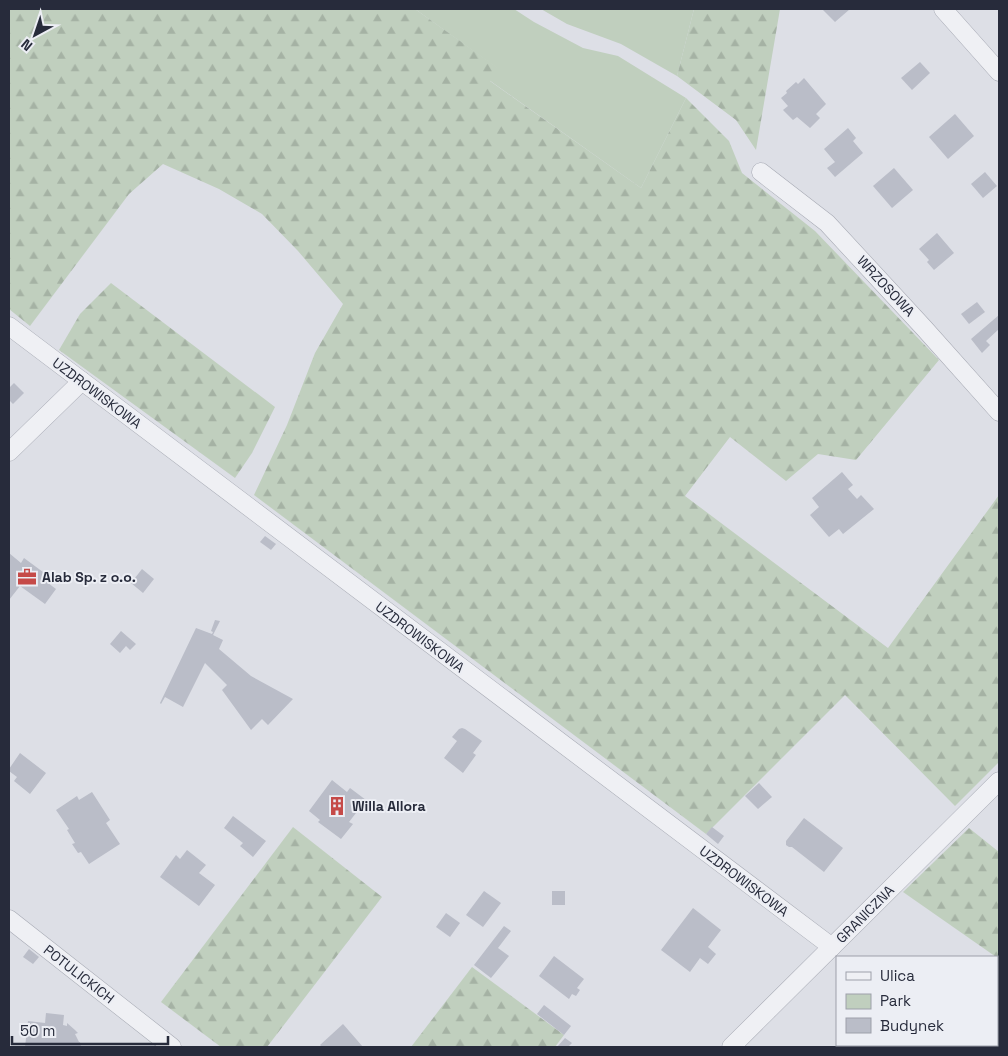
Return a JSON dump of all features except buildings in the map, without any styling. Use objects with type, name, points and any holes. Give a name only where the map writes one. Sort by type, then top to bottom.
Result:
[{"type":"street","points":[[943,9],[999,72]]},
{"type":"street","name":"WRZOSOWA","points":[[761,172],[827,223],[999,412]]},
{"type":"street","name":"UZDROWISKOWA","points":[[9,326],[832,947]]},
{"type":"street","points":[[9,452],[82,381]]},
{"type":"street","name":"GRANICZNA","points":[[731,1047],[999,780]]},
{"type":"street","name":"POTULICKICH","points":[[9,919],[167,1046]]},
{"type":"green space","points":[[9,9],[415,9],[498,68],[490,81],[641,188],[686,98],[729,141],[742,173],[815,231],[939,360],[856,460],[818,454],[786,481],[730,437],[685,496],[888,648],[999,495],[999,762],[955,806],[845,695],[706,834],[254,495],[287,425],[315,353],[343,304],[298,251],[262,214],[219,189],[163,164],[129,194],[30,326],[9,309]]},
{"type":"green space","points":[[415,9],[514,9],[583,48],[618,56],[686,98],[641,188],[489,80],[497,68]]},
{"type":"green space","points":[[541,9],[694,9],[677,76],[621,44],[567,24]]},
{"type":"green space","points":[[694,9],[780,9],[756,150],[736,120],[677,76]]},
{"type":"green space","points":[[111,283],[275,407],[252,453],[235,478],[59,350],[80,314]]},
{"type":"green space","points":[[293,827],[382,897],[267,1047],[221,1047],[161,1002]]},
{"type":"green space","points":[[969,828],[999,852],[999,959],[998,956],[995,956],[903,892]]},
{"type":"green space","points":[[472,967],[564,1035],[555,1047],[411,1047]]},
{"type":"place","name":"Alab Sp. z o.o.","points":[[27,577]]},
{"type":"place","name":"Willa Allora","points":[[337,806]]}]
